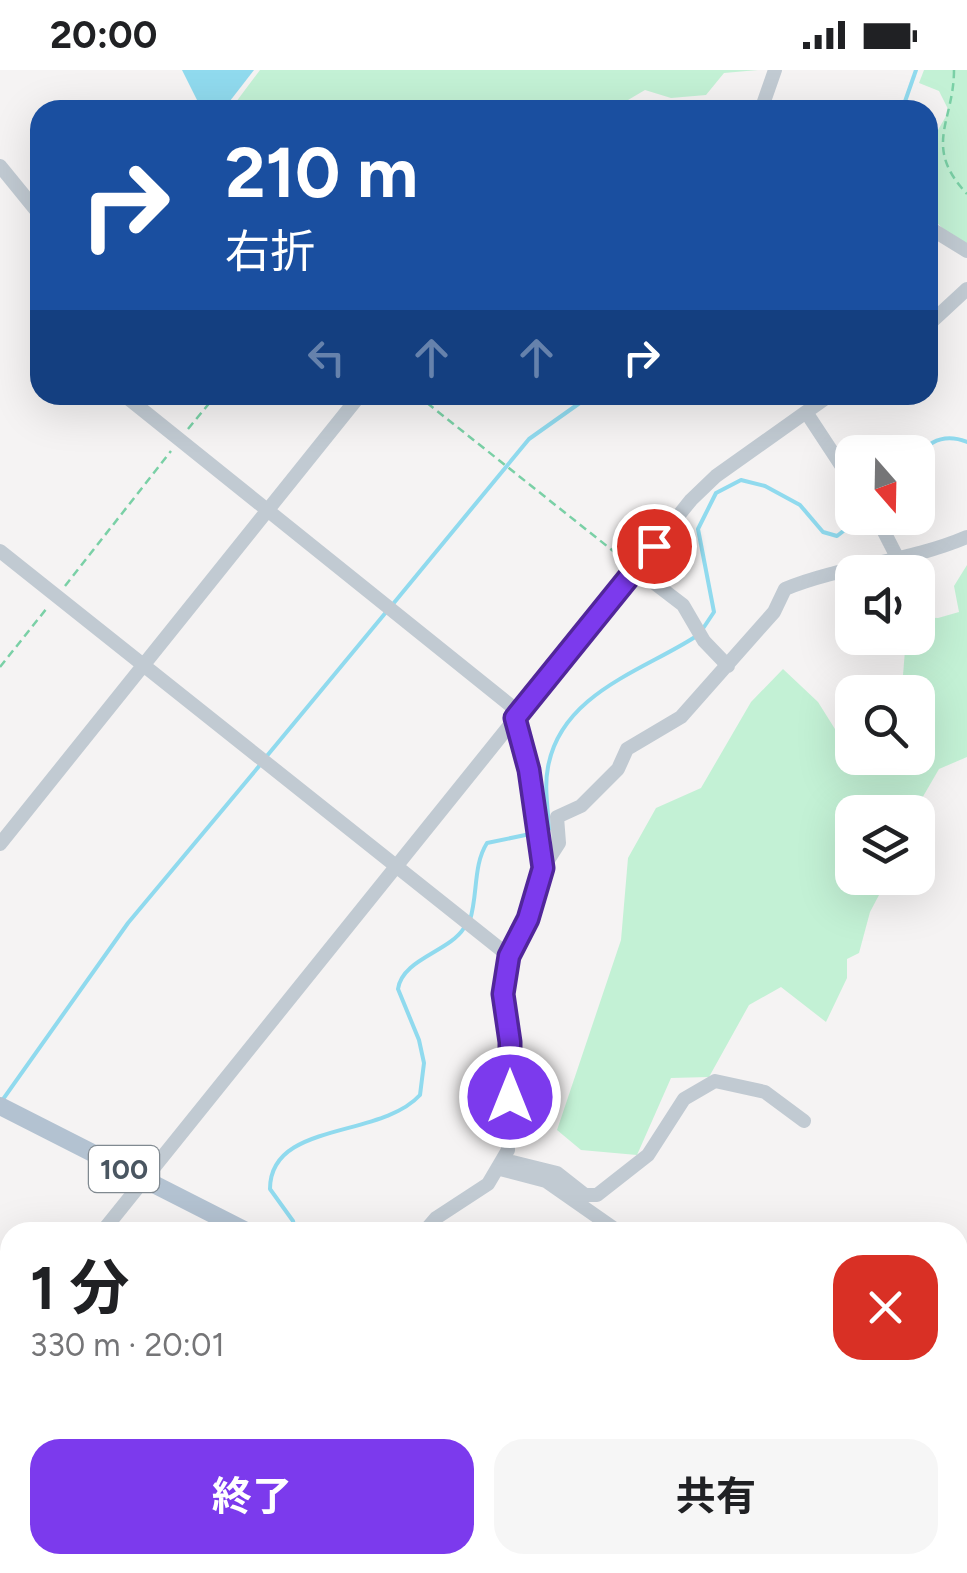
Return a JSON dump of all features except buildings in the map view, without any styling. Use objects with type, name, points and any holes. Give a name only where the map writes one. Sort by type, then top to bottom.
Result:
[{"type":"main road","name":"100","points":[[0,1106],[228,1222]]},
{"type":"street","points":[[764,100],[775,70]]},
{"type":"street","points":[[0,166],[30,203]]},
{"type":"street","points":[[938,232],[967,250]]},
{"type":"street","points":[[938,316],[967,289]]},
{"type":"street","points":[[136,405],[517,715],[543,868]]},
{"type":"street","points":[[0,844],[352,405]]},
{"type":"street","points":[[110,1222],[517,715],[716,476],[816,405]]},
{"type":"street","points":[[806,412],[835,456]]},
{"type":"street","points":[[919,555],[967,536]]},
{"type":"street","points":[[0,551],[509,956]]},
{"type":"street","points":[[636,570],[683,605],[704,641],[728,666]]},
{"type":"street","points":[[433,1222],[488,1184],[502,1164],[510,1123],[510,1042],[503,994],[509,956],[528,919],[543,868],[559,843],[557,817],[581,806],[618,769],[628,749],[681,718],[774,612],[786,589],[835,575]]},
{"type":"street","points":[[502,1164],[557,1173],[585,1195],[596,1195],[648,1154],[684,1099],[715,1081],[765,1092],[804,1121]]},
{"type":"street","points":[[502,1164],[546,1180],[605,1222]]},
{"type":"path","points":[[954,70],[954,94],[945,110],[942,148],[950,176],[967,194]]},
{"type":"path","points":[[0,667],[208,405]]},
{"type":"path","points":[[430,405],[636,570]]},
{"type":"green space","points":[[260,70],[758,70],[724,73],[706,95],[671,98],[645,90],[628,100],[238,100]]},
{"type":"green space","points":[[924,70],[967,70],[967,250],[938,224],[938,130],[949,111],[939,91],[919,83]]},
{"type":"green space","points":[[967,565],[967,757],[939,769],[924,795],[835,795],[835,895],[879,895],[859,953],[847,959],[847,978],[826,1022],[781,987],[749,1005],[709,1077],[671,1078],[637,1155],[581,1150],[557,1130],[621,940],[628,858],[656,808],[701,788],[751,702],[783,669],[818,702],[835,729],[835,775],[935,775],[935,675],[903,675],[905,655],[935,655],[935,618],[959,612],[954,586]]},
{"type":"water","points":[[182,70],[254,70],[231,100],[197,100]]},
{"type":"waterway","points":[[906,100],[916,70]]},
{"type":"waterway","points":[[393,604],[529,439],[577,405]]},
{"type":"waterway","points":[[935,442],[953,438],[967,442]]},
{"type":"waterway","points":[[702,630],[714,612],[698,529],[716,493],[741,480],[765,486],[800,505],[823,532],[838,535]]},
{"type":"waterway","points":[[266,757],[387,611]]},
{"type":"waterway","points":[[544,830],[549,829],[548,767],[556,742],[569,721],[606,687],[695,637]]},
{"type":"waterway","points":[[1,1102],[128,923],[260,765]]},
{"type":"waterway","points":[[470,920],[487,843],[535,833]]},
{"type":"waterway","points":[[293,1222],[270,1189],[275,1167],[288,1152],[307,1141],[380,1119],[420,1095],[424,1063],[398,989],[408,970],[464,928]]},
{"type":"route","points":[[510,1097],[510,1042],[503,994],[509,956],[528,919],[543,868],[529,770],[515,718],[654,546]]}]
